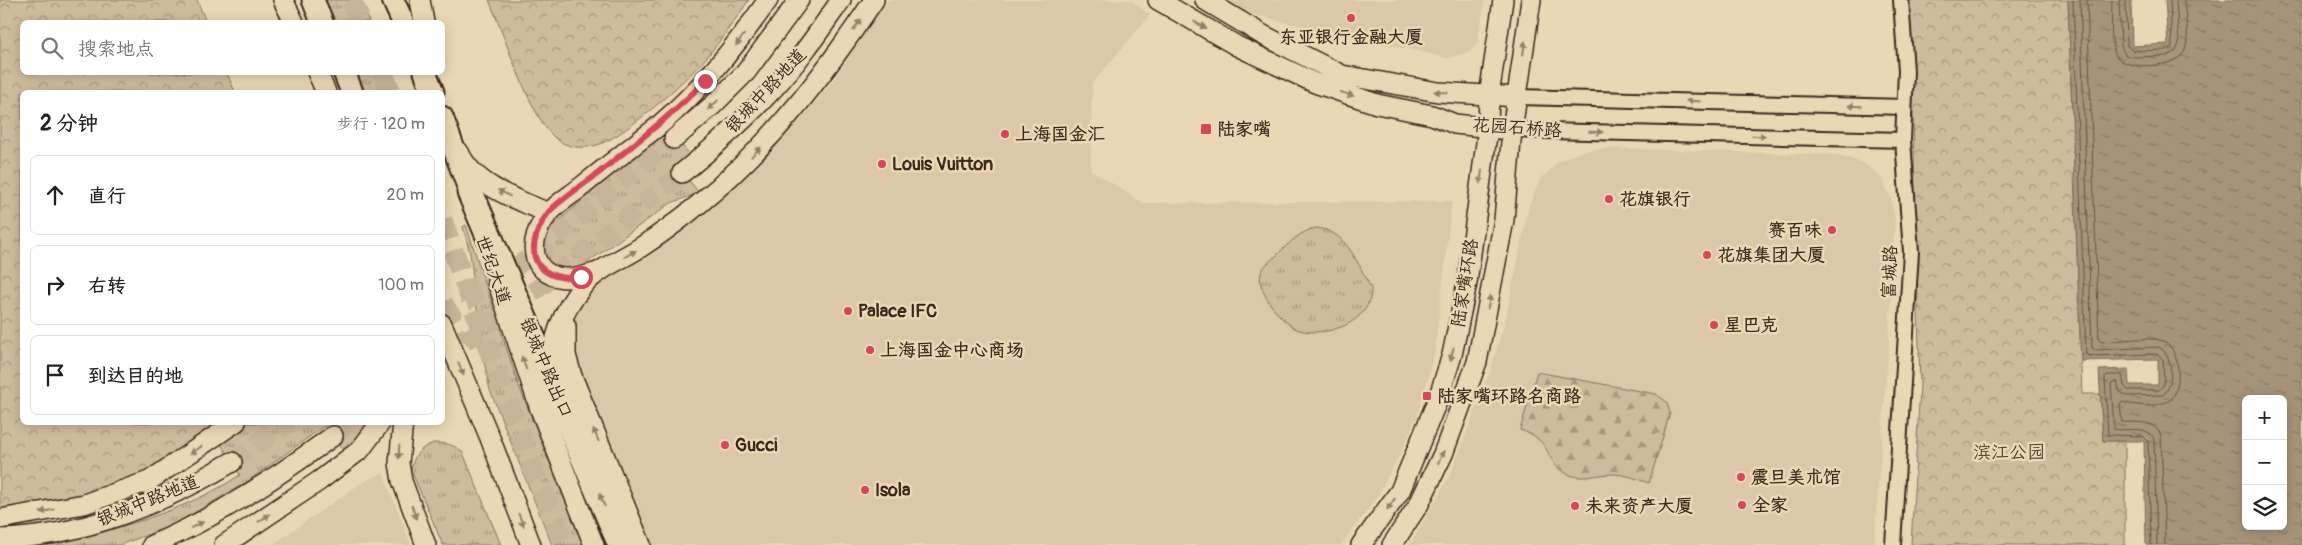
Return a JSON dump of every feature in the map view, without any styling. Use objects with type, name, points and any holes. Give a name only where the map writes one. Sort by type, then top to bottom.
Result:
[{"type":"highway","name":"银城中路出口","points":[[470,192],[621,545]]},
{"type":"main road","points":[[283,0],[293,20]]},
{"type":"main road","points":[[313,0],[321,20]]},
{"type":"main road","points":[[384,0],[393,20]]},
{"type":"main road","points":[[393,0],[402,20]]},
{"type":"main road","points":[[420,0],[424,20]]},
{"type":"main road","points":[[599,271],[573,278],[562,278],[540,268],[535,258],[533,246],[548,213],[682,104],[726,58],[768,0]]},
{"type":"main road","name":"银城中路地道","points":[[674,139],[713,105],[746,72],[799,0]]},
{"type":"main road","name":"银城中路地道","points":[[682,173],[729,133],[775,87],[813,40],[841,0]]},
{"type":"main road","points":[[556,392],[552,349],[561,321],[571,302],[584,285],[599,271],[642,247],[699,204],[746,163],[788,119],[874,0]]},
{"type":"main road","name":"花园石桥路","points":[[1158,0],[1237,46],[1315,83],[1376,104],[1432,115],[1455,124],[1512,130]]},
{"type":"main road","name":"花园石桥路","points":[[1205,0],[1263,35],[1342,75],[1438,92],[1518,96]]},
{"type":"main road","name":"陆家嘴环路","points":[[1361,545],[1400,491],[1438,399],[1452,355],[1467,283],[1488,128],[1489,96],[1503,0]]},
{"type":"main road","name":"陆家嘴环路","points":[[1392,545],[1419,504],[1443,454],[1478,362],[1504,220],[1512,130],[1531,0]]},
{"type":"main road","points":[[318,75],[325,90]]},
{"type":"main road","points":[[345,75],[351,90]]},
{"type":"main road","points":[[419,75],[430,85]]},
{"type":"main road","points":[[445,120],[463,160],[482,179],[520,202],[548,213]]},
{"type":"main road","points":[[445,125],[470,192]]},
{"type":"main road","name":"世纪大道","points":[[445,144],[479,230],[540,409],[594,545]]},
{"type":"main road","points":[[571,302],[565,333],[566,355],[569,367],[641,545]]},
{"type":"main road","points":[[445,331],[490,438],[531,545]]},
{"type":"main road","points":[[0,519],[84,504],[149,481],[232,425]]},
{"type":"main road","points":[[224,545],[319,481],[360,450],[379,425]]},
{"type":"main road","points":[[403,425],[399,463],[402,480],[426,544]]},
{"type":"main road","points":[[152,545],[205,522],[238,502],[333,436]]},
{"type":"main road","name":"银城中路地道","points":[[0,539],[78,528],[152,503],[197,484],[232,462]]},
{"type":"street","name":"富城路","points":[[1893,545],[1911,252],[1902,140],[1906,71],[1902,0]]},
{"type":"street","name":"花园石桥路","points":[[1518,96],[1904,107]]},
{"type":"street","name":"花园石桥路","points":[[1512,130],[1902,140]]},
{"type":"shaded area","points":[[887,0],[1131,0],[1150,15],[1092,84],[1091,170],[1143,203],[1452,201],[1435,351],[1417,417],[1377,497],[1341,545],[645,545],[573,367],[570,323],[579,302],[594,287],[682,228],[725,194],[766,156],[801,119],[833,80]]},
{"type":"shaded area","points":[[1218,0],[1485,0],[1478,42],[1470,52],[1448,58],[1282,22],[1242,11]]},
{"type":"shaded area","points":[[1608,148],[1839,155],[1863,163],[1881,177],[1891,198],[1895,220],[1889,339],[1874,545],[1410,545],[1450,475],[1491,369],[1507,313],[1529,205],[1540,179],[1559,161],[1582,151]]},
{"type":"shaded area","points":[[383,473],[411,545],[272,545],[361,483]]},
{"type":"green space","points":[[0,0],[197,0],[205,20],[20,20],[20,75],[228,75],[234,90],[20,90],[20,425],[223,425],[144,474],[64,505],[0,513]]},
{"type":"green space","points":[[326,0],[361,0],[368,20],[335,20]]},
{"type":"green space","points":[[489,0],[749,0],[706,58],[670,93],[612,138],[594,146],[576,147],[564,144],[554,137],[536,111],[518,73]]},
{"type":"green space","name":"滨江公园","points":[[1910,0],[2068,0],[2082,394],[2100,394],[2103,441],[2125,441],[2125,545],[1911,545],[1920,386]]},
{"type":"green space","points":[[358,75],[386,75],[389,90],[364,90]]},
{"type":"green space","points":[[667,127],[689,154],[678,166],[699,193],[671,203],[581,267],[569,271],[553,269],[541,255],[543,237],[549,229]]},
{"type":"green space","points":[[466,225],[519,386],[583,545],[552,545],[490,390],[483,356],[470,253],[463,227]]},
{"type":"green space","points":[[1316,228],[1327,230],[1344,242],[1356,259],[1371,288],[1370,300],[1365,310],[1356,318],[1346,325],[1335,329],[1310,332],[1293,327],[1278,314],[1266,297],[1260,280],[1262,270],[1270,261],[1299,235]]},
{"type":"green space","points":[[1537,372],[1656,394],[1667,402],[1670,413],[1649,483],[1617,474],[1586,477],[1575,476],[1558,468],[1538,439],[1520,430]]},
{"type":"green space","points":[[242,425],[374,425],[345,452],[324,426],[245,483],[172,526],[119,545],[47,545],[96,534],[147,519],[172,510],[219,488],[240,475],[219,441]]},
{"type":"green space","points":[[433,443],[450,445],[463,453],[501,545],[443,545],[411,470],[418,453]]},
{"type":"water","points":[[2068,0],[2131,0],[2132,46],[2168,44],[2165,0],[2302,0],[2302,545],[2146,545],[2144,441],[2103,441],[2099,370],[2128,369],[2129,385],[2158,385],[2158,359],[2081,361]]},
{"type":"tunnel","points":[[351,0],[360,20]]},
{"type":"tunnel","points":[[383,75],[390,90]]},
{"type":"tunnel","points":[[445,316],[534,254],[674,139]]},
{"type":"tunnel","points":[[445,356],[544,284],[682,173]]},
{"type":"tunnel","points":[[445,228],[527,454],[564,545]]},
{"type":"tunnel","points":[[445,309],[459,344]]},
{"type":"tunnel","points":[[256,446],[277,425]]},
{"type":"tunnel","points":[[232,462],[287,425]]},
{"type":"tunnel","points":[[333,436],[347,425]]},
{"type":"place","name":"东亚银行金融大厦","points":[[1351,18]]},
{"type":"place","name":"陆家嘴","points":[[1206,129]]},
{"type":"place","name":"上海国金汇","points":[[1005,134]]},
{"type":"place","name":"Louis Vuitton","points":[[882,164]]},
{"type":"place","name":"花旗银行","points":[[1609,199]]},
{"type":"place","name":"赛百味","points":[[1832,230]]},
{"type":"place","name":"花旗集团大厦","points":[[1707,255]]},
{"type":"place","name":"Palace IFC","points":[[848,311]]},
{"type":"place","name":"星巴克","points":[[1714,325]]},
{"type":"place","name":"上海国金中心商场","points":[[870,350]]},
{"type":"place","name":"陆家嘴环路名商路","points":[[1427,396]]},
{"type":"place","name":"Gucci","points":[[725,445]]},
{"type":"place","name":"震旦美术馆","points":[[1741,477]]},
{"type":"place","name":"Isola","points":[[865,490]]},
{"type":"place","name":"全家","points":[[1742,505]]},
{"type":"place","name":"未来资产大厦","points":[[1575,506]]},
{"type":"route","points":[[581,277],[562,278],[540,268],[535,258],[533,246],[548,213],[658,126],[705,81]]}]
